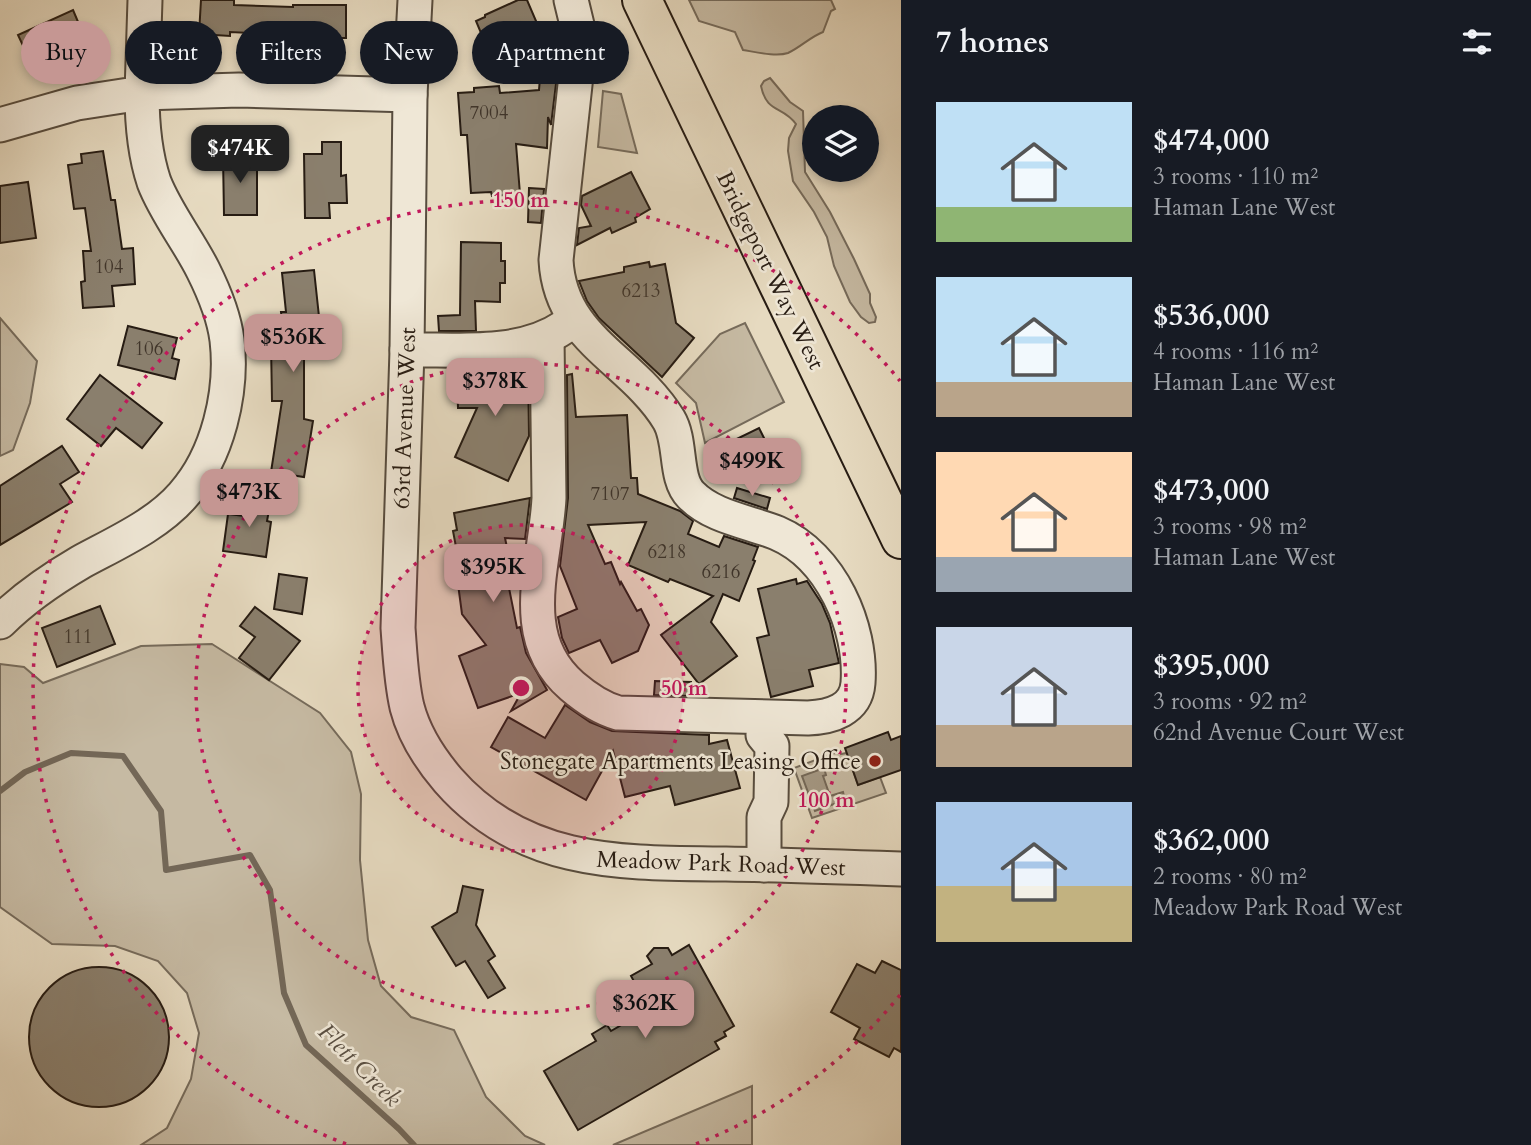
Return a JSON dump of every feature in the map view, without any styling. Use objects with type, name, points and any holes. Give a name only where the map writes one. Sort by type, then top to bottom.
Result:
[{"type":"main road","name":"Bridgeport Way West","points":[[642,0],[901,540]]},
{"type":"street","points":[[0,622],[51,580],[124,539],[173,505],[197,478],[220,420],[228,361],[224,323],[202,267],[155,184],[143,134],[145,0]]},
{"type":"street","name":"63rd Avenue West","points":[[415,0],[410,95],[407,350],[398,628],[407,708],[418,738]]},
{"type":"street","points":[[407,350],[502,348],[560,328],[591,340],[664,412],[675,432],[683,481],[692,496],[717,511],[790,539],[810,554],[835,587],[852,632],[858,664],[858,686],[854,700],[836,713],[763,726],[612,711],[598,706],[574,688],[558,672],[547,654],[539,625],[537,592],[548,521],[560,328],[560,290],[556,260],[578,57],[578,29],[571,0]]},
{"type":"street","points":[[0,125],[77,103],[142,93],[239,90],[410,95]]},
{"type":"street","points":[[763,726],[772,746],[771,802],[764,817],[764,865]]},
{"type":"street","name":"Meadow Park Road West","points":[[418,738],[438,769],[462,796],[489,817],[537,844],[582,857],[617,861],[901,869]]},
{"type":"shaded area","points":[[689,0],[831,0],[835,9],[831,11],[823,32],[788,53],[772,54],[743,50],[735,32],[699,21]]},
{"type":"shaded area","points":[[770,78],[790,102],[802,110],[802,182],[811,182],[830,212],[870,294],[875,322],[869,323],[861,317],[850,302],[834,266],[827,237],[793,181],[788,151],[789,138],[796,124],[767,101],[761,86]]},
{"type":"shaded area","points":[[603,91],[621,94],[637,153],[598,147]]},
{"type":"shaded area","points":[[0,318],[37,361],[30,403],[13,450],[0,456]]},
{"type":"shaded area","points":[[745,323],[784,402],[705,443],[696,403],[676,383],[720,334]]},
{"type":"shaded area","points":[[212,644],[320,713],[351,752],[361,794],[360,860],[368,940],[381,986],[411,1017],[454,1030],[486,1097],[525,1136],[545,1145],[141,1145],[167,1128],[191,1079],[199,1033],[187,993],[158,961],[115,946],[52,944],[0,907],[0,664],[24,667],[43,683],[141,646]]},
{"type":"shaded area","points":[[840,751],[841,754],[847,753],[858,785],[880,777],[886,793],[812,818],[794,768]]},
{"type":"shaded area","points":[[824,768],[826,775],[823,776],[830,796],[843,792],[845,800],[815,811],[802,776]]},
{"type":"shaded area","points":[[752,1086],[752,1145],[613,1145]]},
{"type":"building","points":[[201,0],[234,0],[234,5],[346,5],[346,21],[236,21],[236,32],[230,32],[230,36],[222,35],[222,21],[200,21]]},
{"type":"building","points":[[518,0],[527,0],[536,21],[476,21]]},
{"type":"building","points":[[73,10],[78,21],[49,21]]},
{"type":"building","points":[[540,84],[556,84],[551,125],[548,117],[547,148],[516,144],[520,194],[492,196],[491,192],[471,193],[467,135],[461,135],[458,93],[474,92],[474,88],[499,86],[500,93],[539,90]]},
{"type":"building","points":[[322,142],[341,142],[341,176],[346,175],[347,203],[329,203],[330,218],[305,218],[304,154],[322,154]]},
{"type":"building","points":[[103,151],[111,200],[115,200],[122,249],[133,248],[135,284],[112,286],[114,306],[83,308],[83,251],[91,251],[85,208],[74,209],[68,165],[82,163],[81,154]]},
{"type":"building","points":[[223,156],[257,156],[257,215],[224,215]]},
{"type":"building","points":[[631,172],[650,209],[635,218],[636,222],[612,233],[610,228],[577,245],[579,228],[591,226],[581,205],[582,196]]},
{"type":"building","points":[[28,182],[36,238],[0,243],[0,186]]},
{"type":"building","points":[[529,188],[544,189],[541,223],[528,222]]},
{"type":"building","points":[[461,242],[501,243],[501,261],[505,261],[505,283],[500,283],[500,302],[475,301],[476,331],[439,331],[438,316],[460,315]]},
{"type":"building","points":[[649,262],[650,267],[665,264],[676,323],[694,338],[662,377],[599,318],[587,301],[579,281],[624,272],[624,267]]},
{"type":"building","points":[[314,270],[320,326],[304,328],[304,419],[313,421],[304,477],[271,472],[282,401],[272,401],[271,344],[285,344],[281,312],[286,312],[282,273]]},
{"type":"building","points":[[128,326],[177,338],[172,358],[179,360],[175,379],[118,365]]},
{"type":"building","points":[[528,367],[529,436],[508,481],[455,457],[477,408],[458,408],[457,374],[476,373],[476,369]]},
{"type":"building","points":[[572,374],[576,417],[627,415],[631,478],[637,478],[638,494],[680,511],[693,521],[688,534],[719,547],[724,536],[758,547],[739,601],[723,594],[711,622],[737,656],[699,684],[661,635],[713,596],[670,579],[668,582],[628,565],[646,522],[588,525],[605,564],[611,562],[620,584],[621,582],[637,611],[641,609],[649,625],[638,651],[612,663],[600,640],[569,653],[562,638],[558,617],[577,609],[560,566],[568,498],[567,375]]},
{"type":"building","points":[[100,375],[162,423],[142,448],[116,428],[101,446],[67,419]]},
{"type":"building","points":[[759,428],[773,456],[726,480],[712,451]]},
{"type":"building","points":[[62,446],[79,472],[60,484],[72,502],[0,545],[0,486]]},
{"type":"building","points":[[737,488],[770,498],[767,509],[734,498]]},
{"type":"building","points":[[247,496],[271,499],[266,557],[223,551],[228,514],[244,516]]},
{"type":"building","points":[[530,498],[525,539],[505,538],[510,562],[504,563],[517,628],[520,627],[526,653],[547,690],[511,711],[521,693],[478,708],[459,656],[486,645],[462,614],[456,569],[460,568],[453,531],[457,530],[454,513]]},
{"type":"building","points":[[279,574],[307,578],[302,614],[274,609]]},
{"type":"building","points":[[796,579],[797,584],[807,581],[822,604],[830,623],[839,663],[809,670],[813,686],[771,697],[757,638],[769,635],[758,589]]},
{"type":"building","points":[[100,606],[115,644],[57,667],[42,628]]},
{"type":"building","points":[[255,607],[300,641],[269,680],[239,658],[255,637],[240,626]]},
{"type":"building","points":[[655,681],[691,682],[691,696],[654,695]]},
{"type":"building","points":[[565,705],[590,722],[612,731],[709,735],[709,744],[727,740],[740,788],[675,805],[670,786],[625,797],[613,751],[586,800],[491,747],[508,717],[545,738]]},
{"type":"building","name":"Stonegate Apartments Leasing Office","points":[[888,732],[891,740],[901,736],[901,770],[858,785],[845,748]]},
{"type":"building","points":[[463,886],[483,890],[476,925],[495,956],[488,961],[505,988],[488,998],[465,961],[456,966],[432,927],[457,912]]},
{"type":"building","points":[[689,945],[734,1026],[724,1032],[726,1036],[715,1042],[719,1049],[578,1130],[544,1071],[596,1041],[592,1034],[607,1025],[611,1031],[649,1009],[631,976],[652,964],[647,956],[654,948],[668,948],[672,955]]},
{"type":"building","points":[[882,961],[901,970],[901,1052],[894,1048],[889,1057],[854,1039],[860,1028],[831,1012],[857,964],[875,973]]},
{"type":"building","points":[[99,967],[126,973],[148,988],[163,1010],[169,1037],[163,1064],[148,1086],[126,1101],[99,1107],[72,1101],[50,1086],[35,1064],[29,1037],[35,1010],[50,988],[72,973]]},
{"type":"waterway","name":"Flett Creek","points":[[0,791],[25,772],[71,753],[123,756],[161,811],[166,870],[250,855],[270,890],[284,993],[306,1045],[414,1145]]},
{"type":"place","name":"Stonegate Apartments Leasing Office","points":[[875,761]]}]
